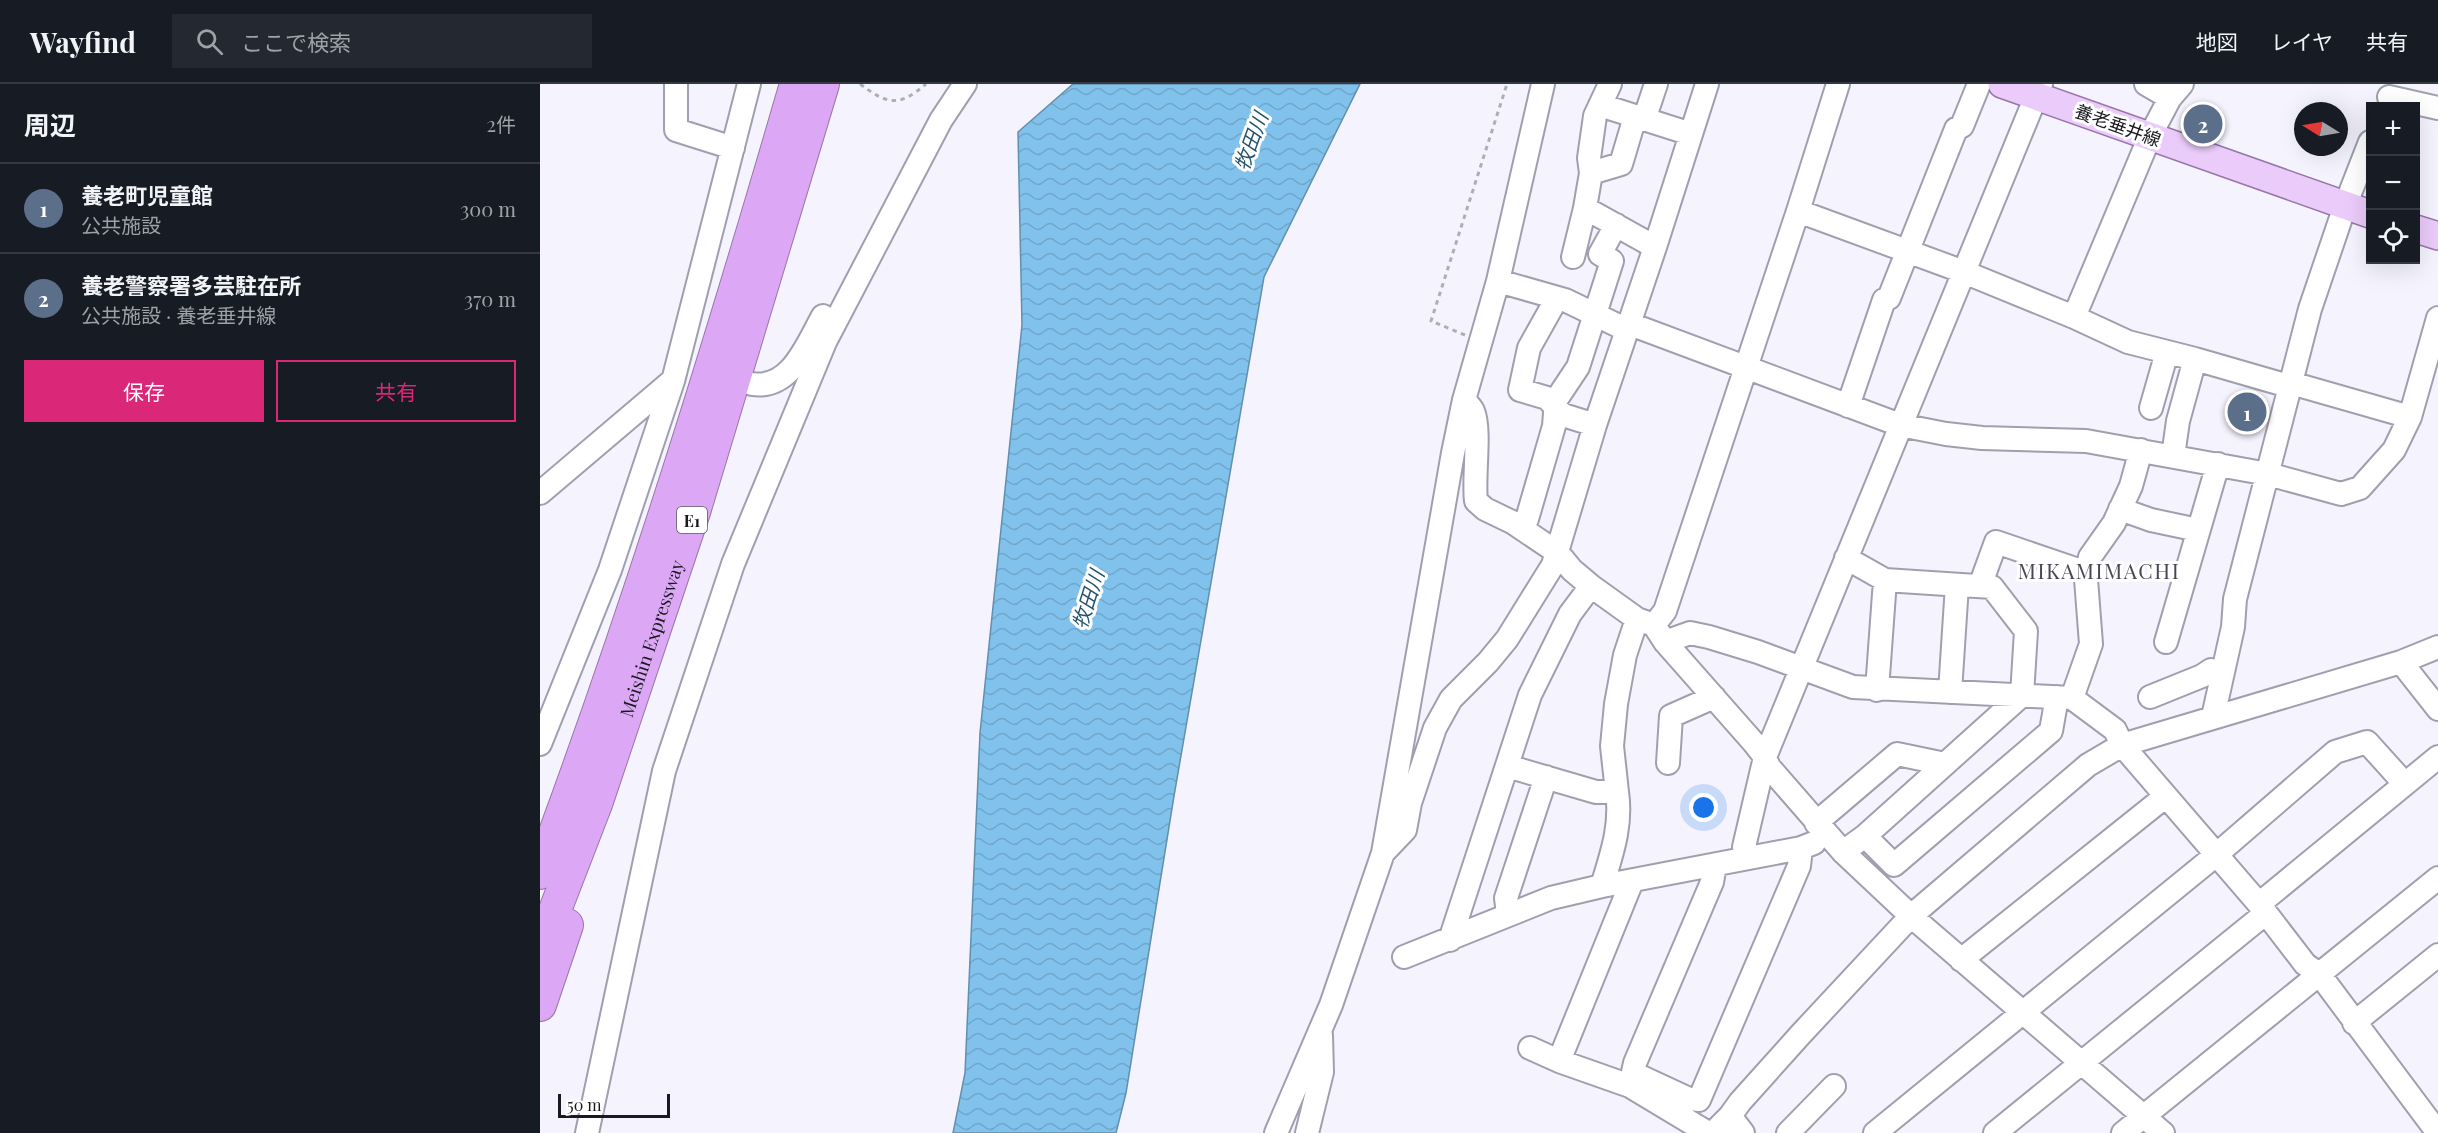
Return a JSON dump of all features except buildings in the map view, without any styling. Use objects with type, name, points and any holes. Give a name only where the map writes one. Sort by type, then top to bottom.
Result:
[{"type":"highway","name":"Meishin Expressway","points":[[540,873],[590,741],[643,582],[756,222],[796,84]]},
{"type":"highway","name":"Meishin Expressway","points":[[540,949],[596,804],[694,512],[823,84]]},
{"type":"highway","points":[[540,845],[590,741]]},
{"type":"highway","points":[[540,1005],[580,885],[596,804]]},
{"type":"main road","name":"養老垂井線","points":[[2002,84],[2039,90],[2150,136],[2366,213]]},
{"type":"main road","points":[[2420,231],[2438,236]]},
{"type":"street","points":[[676,84],[676,130],[734,148]]},
{"type":"street","points":[[540,744],[610,570],[680,378],[749,84]]},
{"type":"street","points":[[587,1133],[664,771],[733,564],[825,342],[941,120],[965,84]]},
{"type":"street","points":[[1276,1133],[1331,1005],[1383,853],[1464,400],[1498,281],[1543,84]]},
{"type":"street","points":[[1573,257],[1591,172],[1589,158],[1592,128],[1610,84]]},
{"type":"street","points":[[1591,172],[1621,164],[1639,118],[1656,84]]},
{"type":"street","points":[[1383,853],[1405,830],[1410,803],[1435,728],[1451,699],[1488,662],[1507,639],[1553,565],[1595,425],[1707,84]]},
{"type":"street","points":[[1602,886],[1618,832],[1620,810],[1612,746],[1616,705],[1625,655],[1652,629],[1665,611],[1838,84]]},
{"type":"street","points":[[1848,406],[1875,322],[1884,300],[1889,298],[1956,129],[1962,126],[1979,84]]},
{"type":"street","points":[[2074,317],[2150,136],[2176,91],[2146,84]]},
{"type":"street","points":[[1745,858],[1744,848],[1765,757],[2039,90]]},
{"type":"street","points":[[2389,96],[2438,108]]},
{"type":"street","points":[[1600,105],[1691,134]]},
{"type":"street","points":[[2212,717],[2234,615],[2235,599],[2292,387],[2292,376],[2310,309],[2366,152]]},
{"type":"street","points":[[1585,208],[1655,247]]},
{"type":"street","points":[[1798,211],[1964,272],[2128,342],[2292,387],[2298,385],[2410,417]]},
{"type":"street","points":[[1527,519],[1554,426],[1556,400],[1578,367],[1596,315],[1612,261],[1600,254],[1616,225]]},
{"type":"street","points":[[1498,281],[1565,300],[1628,327],[1900,425],[1982,438],[2086,441],[2268,474],[2341,494],[2360,488],[2394,450],[2410,417],[2438,318]]},
{"type":"street","points":[[752,384],[764,386],[774,383],[788,372],[827,309],[838,296],[849,296]]},
{"type":"street","points":[[1557,298],[1529,348],[1520,390],[1547,398],[1563,415],[1595,425]]},
{"type":"street","points":[[2151,408],[2167,352]]},
{"type":"street","points":[[2173,456],[2178,421],[2195,359]]},
{"type":"street","points":[[540,493],[680,378]]},
{"type":"street","points":[[1464,400],[1473,410],[1476,424],[1474,484],[1476,501],[1485,509],[1512,522],[1558,553],[1572,570],[1591,586],[1652,629],[1765,757],[1769,767],[1829,838],[1911,916],[2163,1133]]},
{"type":"street","points":[[1865,836],[1894,865],[2051,731],[2091,644],[2087,573],[2090,557],[2114,523],[2131,486],[2140,450]]},
{"type":"street","points":[[2166,642],[2218,464]]},
{"type":"street","points":[[2120,509],[2151,520],[2198,530]]},
{"type":"street","points":[[1980,586],[1996,542],[2087,573]]},
{"type":"street","points":[[1404,957],[1551,898],[1801,848],[1829,838],[1865,836],[2022,695],[2025,631],[1992,586],[1886,580],[1846,558]]},
{"type":"street","points":[[1878,690],[1886,580]]},
{"type":"street","points":[[1950,692],[1957,585]]},
{"type":"street","points":[[1450,940],[1530,695],[1570,614],[1591,586]]},
{"type":"street","points":[[2203,696],[2226,621],[2234,615]]},
{"type":"street","points":[[1652,629],[1709,637],[1853,687],[1878,690],[2065,697],[2115,730],[2122,745],[2262,908],[2305,964],[2320,975],[2438,1132]]},
{"type":"street","points":[[1713,1133],[1737,1125],[1740,1102],[1911,916],[2088,765],[2122,745],[2401,662],[2438,647]]},
{"type":"street","points":[[2401,662],[2438,709]]},
{"type":"street","points":[[2151,697],[2211,670]]},
{"type":"street","points":[[1668,763],[1671,716],[1714,697]]},
{"type":"street","points":[[1875,1133],[2216,855],[2335,752],[2367,742],[2405,784]]},
{"type":"street","points":[[1829,838],[1897,754],[1945,764]]},
{"type":"street","points":[[1995,1133],[2438,757]]},
{"type":"street","points":[[1507,765],[1596,792],[1617,792]]},
{"type":"street","points":[[1508,914],[1506,898],[1546,777]]},
{"type":"street","points":[[1961,960],[2166,796]]},
{"type":"street","points":[[1530,1048],[1559,1061],[1699,1101],[1799,866],[1801,848]]},
{"type":"street","points":[[1632,1080],[1635,1063],[1712,882],[1714,865]]},
{"type":"street","points":[[2123,1133],[2438,878]]},
{"type":"street","points":[[1559,1061],[1632,881]]},
{"type":"street","points":[[2354,1023],[2438,955]]},
{"type":"street","points":[[1307,1133],[1322,1072],[1321,1027]]},
{"type":"street","points":[[1632,1080],[1708,1133]]},
{"type":"street","points":[[1788,1133],[1834,1086]]},
{"type":"path","points":[[860,84],[885,100],[892,101],[908,97],[926,84]]},
{"type":"path","points":[[1480,343],[1431,321],[1508,84]]},
{"type":"water","name":"牧田川","points":[[1073,84],[1360,84],[1264,277],[1174,796],[1126,1093],[1116,1133],[953,1133],[965,1073],[980,733],[1022,325],[1018,132]]},
{"type":"place","name":"養老警察署多芸駐在所","points":[[2203,124]]},
{"type":"place","name":"養老町児童館","points":[[2247,412]]},
{"type":"district","name":"MIKAMIMACHI","points":[[2099,570]]}]
